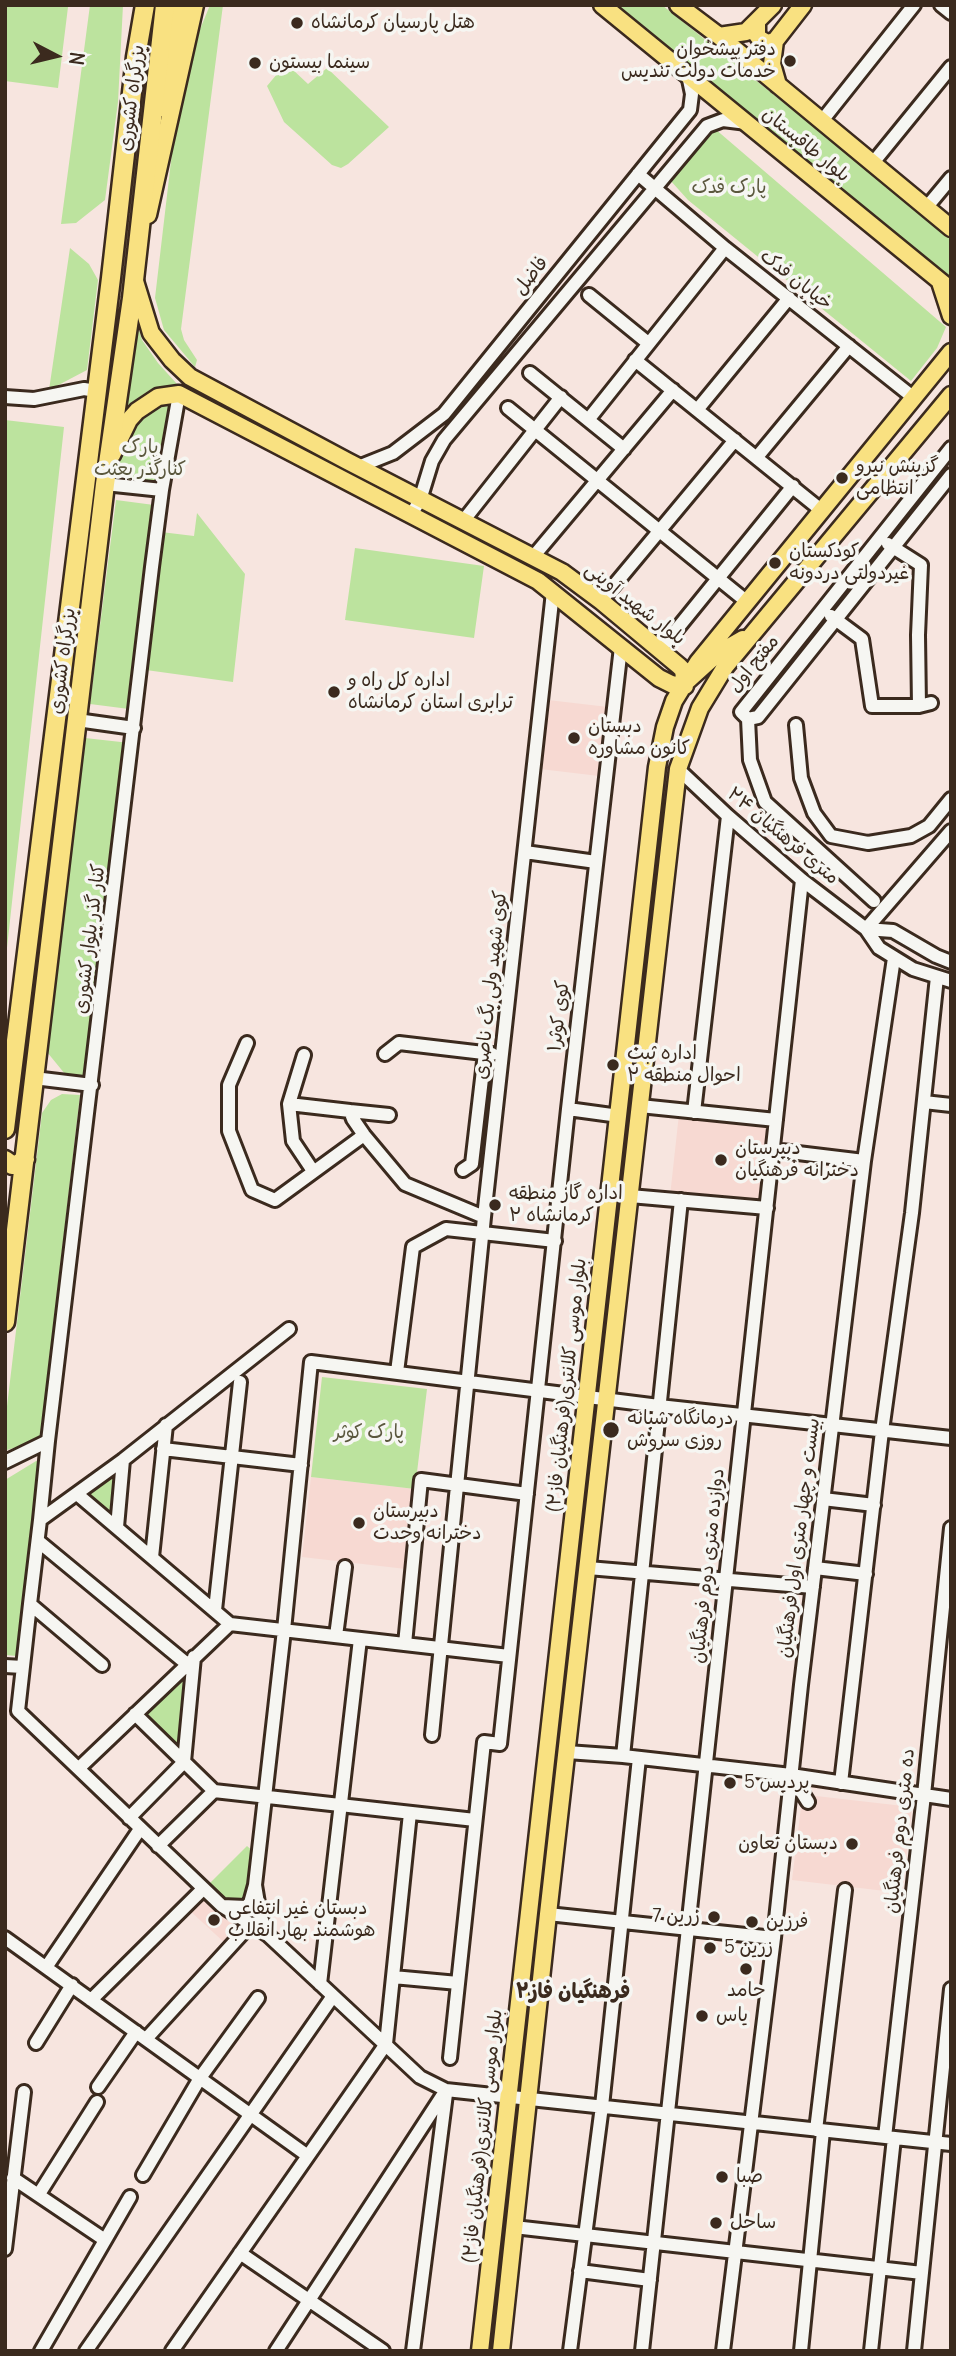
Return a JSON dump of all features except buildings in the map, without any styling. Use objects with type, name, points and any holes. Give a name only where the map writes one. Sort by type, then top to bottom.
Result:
[{"type":"highway","name":"بزرگراه کشوری","points":[[5,1129],[136,57],[145,5]]},
{"type":"highway","name":"بزرگراه کشوری","points":[[5,1322],[11,1223],[25,1159],[105,484],[134,277],[164,5]]},
{"type":"highway","points":[[5,1160],[12,1165],[25,1159]]},
{"type":"main road","points":[[136,57],[138,5]]},
{"type":"main road","points":[[138,234],[180,5]]},
{"type":"main road","points":[[134,277],[195,5]]},
{"type":"main road","name":"بلوار طاقبستان","points":[[602,5],[945,286]]},
{"type":"main road","name":"بلوار طاقبستان","points":[[678,5],[951,228]]},
{"type":"main road","points":[[719,36],[746,32],[773,5]]},
{"type":"main road","points":[[779,87],[772,64],[775,41],[803,5]]},
{"type":"main road","points":[[757,23],[760,40],[767,43],[775,41]]},
{"type":"main road","name":"بلوار شهید آوینی","points":[[134,277],[151,333],[172,360],[190,377],[420,500],[562,572],[683,670],[685,683]]},
{"type":"main road","points":[[945,286],[951,316]]},
{"type":"main road","name":"بلوار موسی کلانتری(فرهنگیان فاز۲)","points":[[480,2351],[657,767],[665,727],[674,701],[698,662],[951,352]]},
{"type":"main road","points":[[179,394],[190,377]]},
{"type":"main road","points":[[110,460],[129,420],[137,411],[158,397],[179,394],[538,581],[659,678],[673,685],[685,683],[717,654],[749,635]]},
{"type":"main road","points":[[501,2351],[678,769],[700,708],[724,667],[951,395]]},
{"type":"main road","points":[[678,769],[672,748],[685,683]]},
{"type":"street","points":[[821,122],[914,5]]},
{"type":"street","points":[[941,5],[951,13]]},
{"type":"street","points":[[872,164],[951,67]]},
{"type":"street","name":"فاضل","points":[[358,467],[393,453],[444,414],[690,110],[692,94],[688,75]]},
{"type":"street","name":"فاضل","points":[[411,515],[420,500],[427,472],[444,440],[707,126],[723,120],[747,124]]},
{"type":"street","name":"خیابان فدک","points":[[638,174],[725,248],[914,398]]},
{"type":"street","points":[[926,208],[951,178]]},
{"type":"street","points":[[588,420],[725,248]]},
{"type":"street","points":[[589,295],[648,344]]},
{"type":"street","points":[[697,410],[789,298]]},
{"type":"street","points":[[757,457],[849,346]]},
{"type":"street","points":[[635,360],[821,510]]},
{"type":"street","points":[[530,373],[624,449]]},
{"type":"street","points":[[5,397],[34,399],[84,389],[96,391]]},
{"type":"street","points":[[533,557],[673,390]]},
{"type":"street","name":"کنار گذر بلوار کشوری","points":[[79,1768],[18,1711],[162,490],[179,394]]},
{"type":"street","points":[[464,520],[561,397]]},
{"type":"street","points":[[508,408],[746,601]]},
{"type":"street","points":[[601,601],[735,440]]},
{"type":"street","name":"مفتح اول","points":[[949,454],[741,712],[748,719],[758,717],[951,475]]},
{"type":"street","points":[[105,484],[162,490]]},
{"type":"street","points":[[660,650],[793,486]]},
{"type":"street","points":[[822,609],[862,639],[872,706],[925,705],[918,635],[920,565],[892,548],[880,537]]},
{"type":"street","name":"کوی شهید ولی بگ ناصری","points":[[432,1735],[443,1649],[484,1217],[553,592]]},
{"type":"street","name":"کوی کوثر۱","points":[[475,1820],[484,1742],[500,1744],[621,647]]},
{"type":"street","points":[[748,719],[750,760],[765,802],[874,901]]},
{"type":"street","points":[[77,720],[134,728]]},
{"type":"street","points":[[796,724],[801,778],[814,813],[831,836],[868,843],[911,836],[929,826],[951,799]]},
{"type":"street","name":"۲۴ متری فرهنگیان","points":[[678,769],[802,880],[866,929],[879,948],[913,969],[951,981]]},
{"type":"street","points":[[694,1112],[728,816]]},
{"type":"street","points":[[866,929],[951,831]]},
{"type":"street","points":[[817,849],[831,836]]},
{"type":"street","points":[[525,852],[596,862]]},
{"type":"street","name":"دوازده متری دوم فرهنگیان","points":[[642,2351],[802,880]]},
{"type":"street","name":"۲۴ متری فرهنگیان","points":[[866,929],[893,931],[936,956],[951,961]]},
{"type":"street","name":"بیست و چهار متری اول فرهنگیان","points":[[723,2351],[864,1161],[894,958]]},
{"type":"street","points":[[841,1783],[937,977]]},
{"type":"street","points":[[247,1043],[229,1085],[229,1131],[252,1190],[275,1200],[364,1135]]},
{"type":"street","points":[[385,1054],[399,1043],[503,1055]]},
{"type":"street","points":[[463,1170],[472,1164],[485,1053]]},
{"type":"street","points":[[304,1055],[289,1104],[293,1141],[313,1171]]},
{"type":"street","points":[[34,1079],[92,1085]]},
{"type":"street","points":[[924,1102],[951,1105]]},
{"type":"street","points":[[289,1104],[389,1115]]},
{"type":"street","points":[[640,1106],[776,1121]]},
{"type":"street","points":[[568,1109],[618,1115]]},
{"type":"street","points":[[350,1111],[364,1135],[405,1184],[484,1217]]},
{"type":"street","points":[[773,1150],[864,1161]]},
{"type":"street","points":[[629,1196],[766,1208]]},
{"type":"street","points":[[623,1756],[681,1200]]},
{"type":"street","points":[[397,1372],[413,1247],[446,1229],[555,1241]]},
{"type":"street","points":[[40,1520],[123,1460],[289,1329]]},
{"type":"street","points":[[222,1906],[246,1908],[255,1885],[311,1362],[659,1406],[951,1438]]},
{"type":"street","points":[[215,1610],[240,1382]]},
{"type":"street","points":[[152,1557],[166,1425]]},
{"type":"street","points":[[5,1462],[48,1441]]},
{"type":"street","points":[[163,1449],[300,1465]]},
{"type":"street","points":[[117,1527],[123,1460]]},
{"type":"street","points":[[405,1644],[421,1480],[527,1494]]},
{"type":"street","points":[[77,1493],[230,1624],[509,1656]]},
{"type":"street","points":[[823,1499],[874,1505]]},
{"type":"street","name":"ده متری دوم فرهنگیان","points":[[871,2351],[889,2138],[951,1528]]},
{"type":"street","points":[[38,1541],[190,1661]]},
{"type":"street","points":[[336,1636],[345,1567]]},
{"type":"street","points":[[588,1568],[813,1587]]},
{"type":"street","points":[[815,1568],[866,1574]]},
{"type":"street","points":[[30,1604],[102,1665]]},
{"type":"street","points":[[230,1624],[79,1768],[202,1889],[222,1906],[268,1936],[420,2077],[446,2090],[951,2144]]},
{"type":"street","points":[[320,1984],[360,1639]]},
{"type":"street","points":[[129,1818],[184,1762],[190,1661]]},
{"type":"street","points":[[5,1666],[23,1667]]},
{"type":"street","points":[[135,1714],[214,1791],[475,1820],[450,2058]]},
{"type":"street","points":[[568,1752],[791,1775],[951,1799]]},
{"type":"street","points":[[570,2351],[602,2106],[639,1758]]},
{"type":"street","points":[[791,1775],[808,1802]]},
{"type":"street","points":[[158,1846],[214,1791]]},
{"type":"street","points":[[172,2351],[386,2044],[410,1813]]},
{"type":"street","points":[[47,1966],[140,1829]]},
{"type":"street","points":[[255,1885],[260,1914],[268,1936]]},
{"type":"street","points":[[92,2000],[202,1889]]},
{"type":"street","points":[[801,2351],[845,1890]]},
{"type":"street","points":[[548,1914],[774,1938]]},
{"type":"street","points":[[98,2087],[141,2035],[250,1925]]},
{"type":"street","points":[[5,1938],[308,2155]]},
{"type":"street","points":[[393,1977],[458,1983]]},
{"type":"street","points":[[36,2043],[72,1985]]},
{"type":"street","points":[[914,2351],[951,1989]]},
{"type":"street","points":[[86,2351],[333,1996]]},
{"type":"street","points":[[143,2175],[200,2078],[257,1997]]},
{"type":"street","points":[[276,2351],[446,2090]]},
{"type":"street","points":[[413,2351],[446,2090]]},
{"type":"street","points":[[5,2249],[24,2092]]},
{"type":"street","points":[[40,2194],[97,2102]]},
{"type":"street","points":[[13,2178],[105,2240]]},
{"type":"street","points":[[41,2351],[130,2197]]},
{"type":"street","points":[[514,2227],[922,2273]]},
{"type":"street","points":[[240,2253],[379,2350]]},
{"type":"street","points":[[580,2272],[650,2280]]},
{"type":"shaded area","name":"دبستان کانون مشاوره","points":[[548,700],[608,707],[599,776],[540,769]]},
{"type":"shaded area","name":"دبیرستان دخترانه فرهنگیان","points":[[679,1114],[772,1124],[763,1205],[670,1196]]},
{"type":"shaded area","name":"دبیرستان دخترانه وحدت","points":[[311,1477],[415,1489],[406,1569],[302,1557]]},
{"type":"shaded area","name":"دبستان تعاون","points":[[816,1796],[912,1807],[902,1893],[792,1880],[801,1807]]},
{"type":"shaded area","name":"دبستان غیر انتفاعی هوشمند بهار انقلاب","points":[[201,1894],[240,1930],[227,1945],[188,1909]]},
{"type":"green space","points":[[5,5],[68,7],[58,88],[5,81]]},
{"type":"green space","points":[[90,5],[123,5],[118,102],[105,200],[76,223],[61,224]]},
{"type":"green space","points":[[210,5],[223,5],[181,329],[184,340],[197,360],[195,367],[164,330],[155,298],[175,127],[196,39]]},
{"type":"green space","points":[[616,5],[662,5],[951,237],[951,278]]},
{"type":"green space","points":[[282,68],[291,68],[308,84],[327,68],[389,127],[348,164],[341,168],[332,165],[284,122],[267,86]]},
{"type":"green space","name":"پارک فدک","points":[[714,128],[946,327],[937,348],[911,381],[688,200],[670,180]]},
{"type":"green space","points":[[70,248],[89,264],[98,280],[87,370],[49,390]]},
{"type":"green space","points":[[136,320],[142,340],[177,384],[150,390],[131,403],[121,417]]},
{"type":"green space","name":"پارک کنارگذر بعثت","points":[[170,406],[158,485],[112,479],[122,444],[137,418],[155,407]]},
{"type":"green space","points":[[5,420],[64,427],[5,966]]},
{"type":"green space","points":[[116,500],[154,505],[129,709],[90,704]]},
{"type":"green space","points":[[197,513],[245,574],[233,682],[146,670],[161,532],[194,536]]},
{"type":"green space","points":[[355,548],[484,566],[474,638],[345,620]]},
{"type":"green space","points":[[85,738],[130,743],[89,1077],[65,1074],[47,1052]]},
{"type":"green space","points":[[62,1094],[80,1095],[40,1440],[7,1450],[5,1423],[42,1113],[51,1100]]},
{"type":"green space","name":"پارک کوثر","points":[[322,1377],[427,1389],[415,1489],[311,1477]]},
{"type":"green space","points":[[41,1458],[17,1656],[5,1655],[5,1480]]},
{"type":"green space","points":[[119,1468],[113,1521],[84,1494]]},
{"type":"green space","points":[[190,1664],[182,1756],[141,1713]]},
{"type":"green space","points":[[247,1846],[255,1853],[251,1886],[244,1903],[223,1903],[206,1887]]},
{"type":"place","name":"هتل پارسیان کرمانشاه","points":[[297,23]]},
{"type":"place","name":"دفتر پیشخوان خدمات دولت تندیس","points":[[790,61]]},
{"type":"place","name":"سینما بیستون","points":[[255,63]]},
{"type":"place","name":"گزینش نیرو انتظامی","points":[[842,478]]},
{"type":"place","name":"کودکستان غیردولتی دردونه","points":[[775,563]]},
{"type":"place","name":"اداره کل راه و ترابری استان کرمانشاه","points":[[334,692]]},
{"type":"place","name":"دبستان کانون مشاوره","points":[[574,738]]},
{"type":"place","name":"اداره ثبت احوال منطقه ۲","points":[[613,1065]]},
{"type":"place","name":"دبیرستان دخترانه فرهنگیان","points":[[721,1160]]},
{"type":"place","name":"اداره گاز منطقه ۲ کرمانشاه","points":[[495,1205]]},
{"type":"place","name":"درمانگاه شبانه روزی سروش","points":[[611,1430]]},
{"type":"place","name":"دبیرستان دخترانه وحدت","points":[[359,1523]]},
{"type":"place","name":"پردیس 5","points":[[730,1783]]},
{"type":"place","name":"دبستان تعاون","points":[[852,1844]]},
{"type":"place","name":"زرین 7","points":[[714,1917]]},
{"type":"place","name":"دبستان غیر انتفاعی هوشمند بهار انقلاب","points":[[214,1920]]},
{"type":"place","name":"فرزین","points":[[752,1922]]},
{"type":"place","name":"زرین 5","points":[[710,1948]]},
{"type":"place","name":"حامد","points":[[746,1969]]},
{"type":"place","name":"یاس","points":[[702,2016]]},
{"type":"place","name":"صبا","points":[[722,2177]]},
{"type":"place","name":"ساحل","points":[[716,2223]]},
{"type":"district","name":"فرهنگیان فاز۲","points":[[573,1992]]}]
